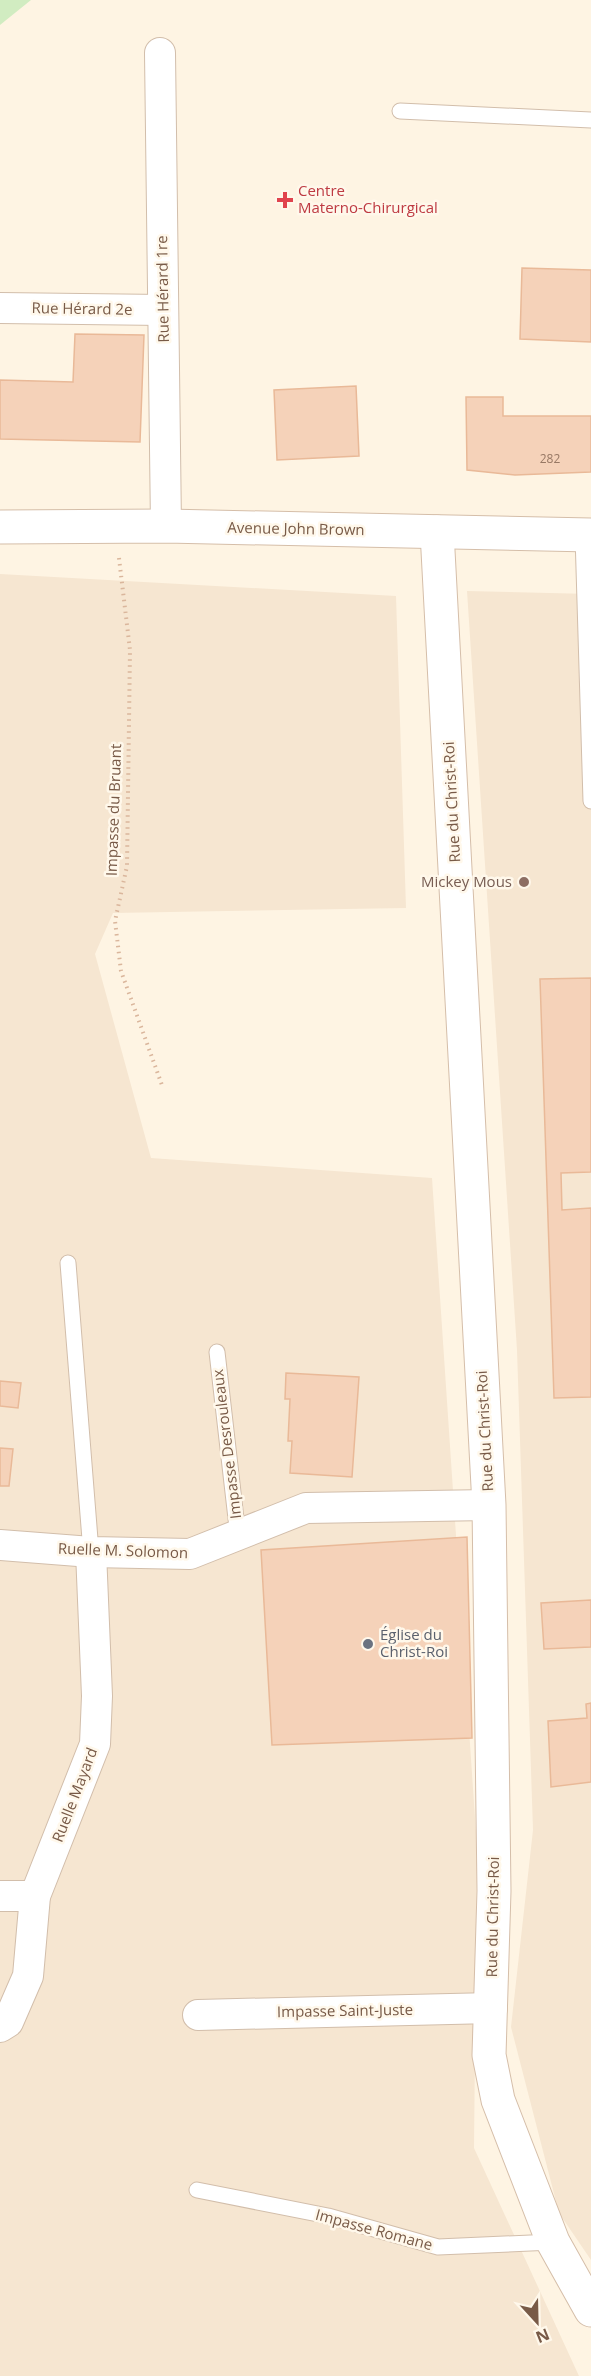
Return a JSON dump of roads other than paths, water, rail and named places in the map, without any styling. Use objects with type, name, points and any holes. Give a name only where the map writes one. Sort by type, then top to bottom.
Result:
[{"type":"street","name":"Rue Hérard 1re","points":[[160,53],[166,526]]},
{"type":"street","name":"Rue Hérard 2e","points":[[0,308],[163,310]]},
{"type":"street","name":"Avenue John Brown","points":[[0,527],[166,526],[587,535]]},
{"type":"street","name":"Rue du Christ-Roi","points":[[437,532],[489,1505],[494,1891],[489,2055],[498,2100],[553,2242],[591,2310]]},
{"type":"street","name":"Ruelle M. Solomon","points":[[0,1545],[91,1552],[190,1554],[306,1508],[489,1505]]},
{"type":"street","name":"Ruelle Mayard","points":[[0,2027],[8,2022],[28,1976],[35,1896],[95,1744],[98,1696],[91,1552]]},
{"type":"street","points":[[0,1896],[35,1896]]},
{"type":"street","name":"Impasse Saint-Juste","points":[[198,2015],[492,2008]]},
{"type":"lane","points":[[400,111],[591,120]]},
{"type":"lane","points":[[587,535],[591,801]]},
{"type":"lane","points":[[68,1263],[91,1552]]},
{"type":"lane","name":"Impasse Desrouleaux","points":[[217,1352],[238,1536]]},
{"type":"lane","name":"Impasse Romane","points":[[197,2190],[328,2216],[438,2247],[553,2242]]},
{"type":"place","name":"Centre Materno-Chirurgical","points":[[285,200]]},
{"type":"place","name":"Mickey Mous","points":[[524,882]]},
{"type":"place","name":"Église du Christ-Roi","points":[[368,1644]]}]
